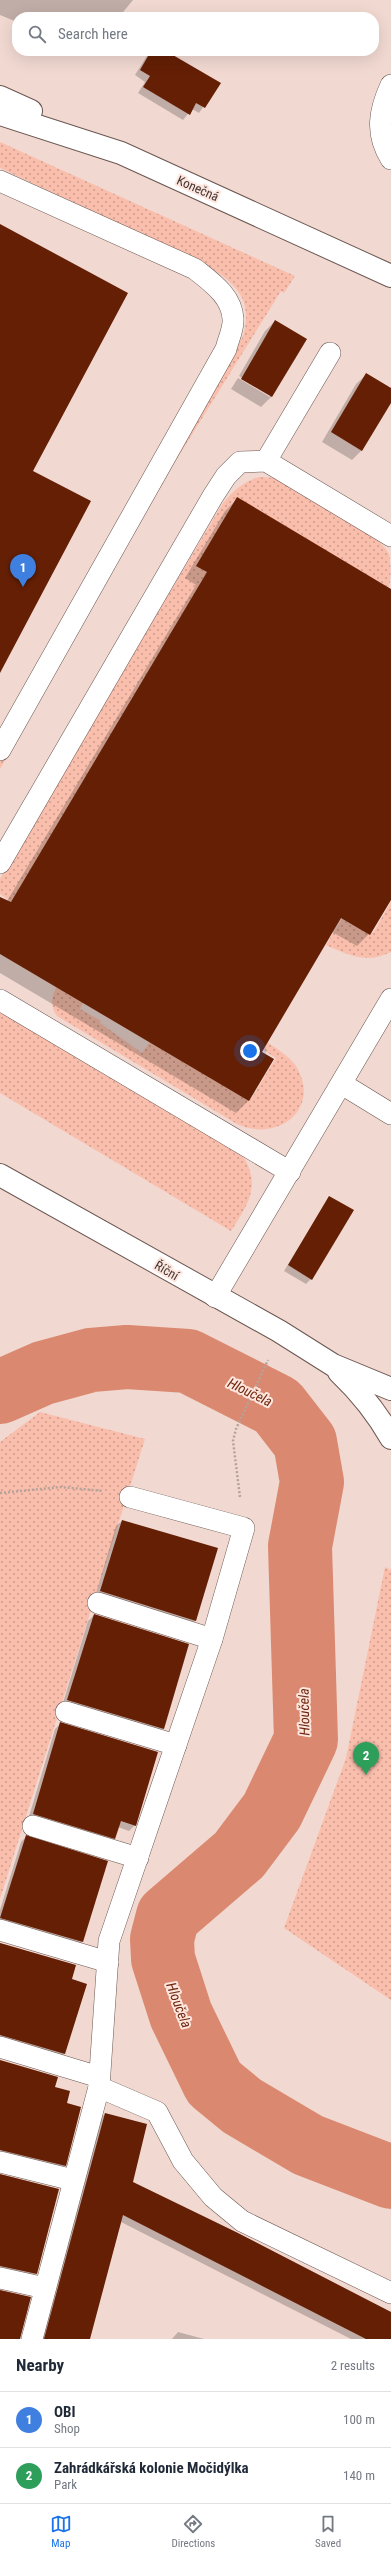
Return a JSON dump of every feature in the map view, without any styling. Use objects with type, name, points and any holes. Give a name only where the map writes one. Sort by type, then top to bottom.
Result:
[{"type":"main road","points":[[0,97],[120,153]]},
{"type":"main road","name":"Konečná","points":[[0,114],[120,153],[391,276]]},
{"type":"main road","name":"Říční","points":[[0,1175],[215,1297],[279,1331],[333,1365],[391,1389]]},
{"type":"main road","name":"Říční","points":[[333,1365],[359,1392],[379,1418],[391,1438]]},
{"type":"lane","points":[[391,85],[383,103],[379,134],[391,159]]},
{"type":"lane","points":[[0,181],[194,269],[217,286],[226,297],[233,319],[226,349],[0,750]]},
{"type":"lane","points":[[266,461],[330,353]]},
{"type":"lane","points":[[0,863],[226,476],[240,462],[266,461],[391,536]]},
{"type":"lane","points":[[215,1297],[391,999]]},
{"type":"lane","points":[[0,1000],[290,1172]]},
{"type":"lane","points":[[342,1084],[391,1114]]},
{"type":"lane","points":[[32,2339],[99,2082],[109,1941],[212,1639],[244,1528],[130,1497]]},
{"type":"lane","points":[[98,1603],[212,1639]]},
{"type":"lane","points":[[66,1712],[176,1745]]},
{"type":"lane","points":[[33,1826],[138,1858]]},
{"type":"lane","points":[[0,1930],[108,1962]]},
{"type":"lane","points":[[0,2047],[99,2082],[157,2112],[183,2161],[213,2197],[242,2221],[391,2293]]},
{"type":"lane","points":[[0,2162],[73,2180]]},
{"type":"lane","points":[[0,2278],[45,2288]]},
{"type":"path","points":[[244,1528],[233,1442],[236,1428],[266,1366]]},
{"type":"path","points":[[0,1493],[61,1487],[115,1493],[130,1497]]},
{"type":"shaded area","points":[[0,142],[295,276],[284,293],[281,291],[175,462],[0,769],[0,758],[243,336],[246,322],[246,310],[243,299],[238,290],[221,275],[199,261],[0,168]]},
{"type":"shaded area","points":[[259,477],[275,478],[355,523],[382,544],[389,554],[389,588],[235,499],[197,566],[207,572],[11,902],[0,894],[0,879],[223,503],[239,487],[248,481]]},
{"type":"shaded area","points":[[391,902],[391,952],[382,956],[366,958],[350,955],[326,945],[343,917],[373,933]]},
{"type":"shaded area","points":[[58,984],[84,1000],[80,1009],[101,1021],[100,1023],[142,1053],[151,1040],[251,1099],[276,1058],[263,1050],[267,1042],[286,1056],[296,1066],[303,1082],[304,1096],[300,1108],[292,1118],[281,1125],[267,1129],[252,1129],[237,1124],[57,1016],[54,1012],[52,1000]]},
{"type":"shaded area","points":[[0,1009],[241,1153],[251,1174],[251,1193],[248,1202],[231,1231],[0,1093]]},
{"type":"shaded area","points":[[40,1412],[145,1439],[0,1899],[0,1442]]},
{"type":"shaded area","points":[[385,1567],[391,1570],[391,2000],[284,1928],[346,1758]]},
{"type":"building","points":[[148,56],[175,56],[221,83],[205,108],[196,103],[190,115],[143,87],[150,76],[140,70]]},
{"type":"building","points":[[0,224],[128,293],[33,471],[91,501],[0,673]]},
{"type":"building","points":[[275,320],[307,339],[272,397],[241,379]]},
{"type":"building","points":[[366,373],[391,388],[391,403],[362,451],[331,432]]},
{"type":"building","points":[[237,497],[391,589],[391,900],[370,935],[341,918],[262,1052],[274,1059],[249,1101],[0,954],[0,897],[11,902],[207,572],[196,566]]},
{"type":"building","points":[[329,1196],[354,1210],[312,1280],[288,1265]]},
{"type":"building","points":[[122,1520],[218,1548],[196,1621],[100,1591]]},
{"type":"building","points":[[94,1614],[189,1644],[164,1729],[67,1700]]},
{"type":"building","points":[[60,1722],[158,1752],[136,1826],[121,1821],[115,1839],[33,1814]]},
{"type":"building","points":[[26,1835],[108,1861],[83,1942],[0,1918]]},
{"type":"building","points":[[0,1943],[76,1965],[72,1979],[87,1984],[65,2054],[0,2035]]},
{"type":"building","points":[[0,2060],[58,2077],[55,2087],[70,2091],[67,2103],[81,2107],[66,2166],[0,2150]]},
{"type":"building","points":[[105,2113],[147,2124],[133,2182],[236,2232],[391,2312],[391,2339],[366,2339],[123,2215],[90,2339],[44,2339]]},
{"type":"building","points":[[0,2174],[59,2189],[37,2274],[0,2266]]},
{"type":"building","points":[[0,2290],[31,2297],[20,2339],[0,2339]]},
{"type":"waterway","name":"Hloučela","points":[[0,1392],[43,1373],[91,1360],[127,1357],[188,1361],[277,1406],[305,1442],[312,1482],[300,1546],[306,1740],[272,1811],[239,1855],[168,1916],[162,1939],[163,1959],[181,2015],[214,2083],[242,2106],[308,2145],[391,2177]]},
{"type":"place","name":"OBI","points":[[23,587]]},
{"type":"place","name":"Zahrádkářská kolonie Močidýlka","points":[[366,1775]]}]
